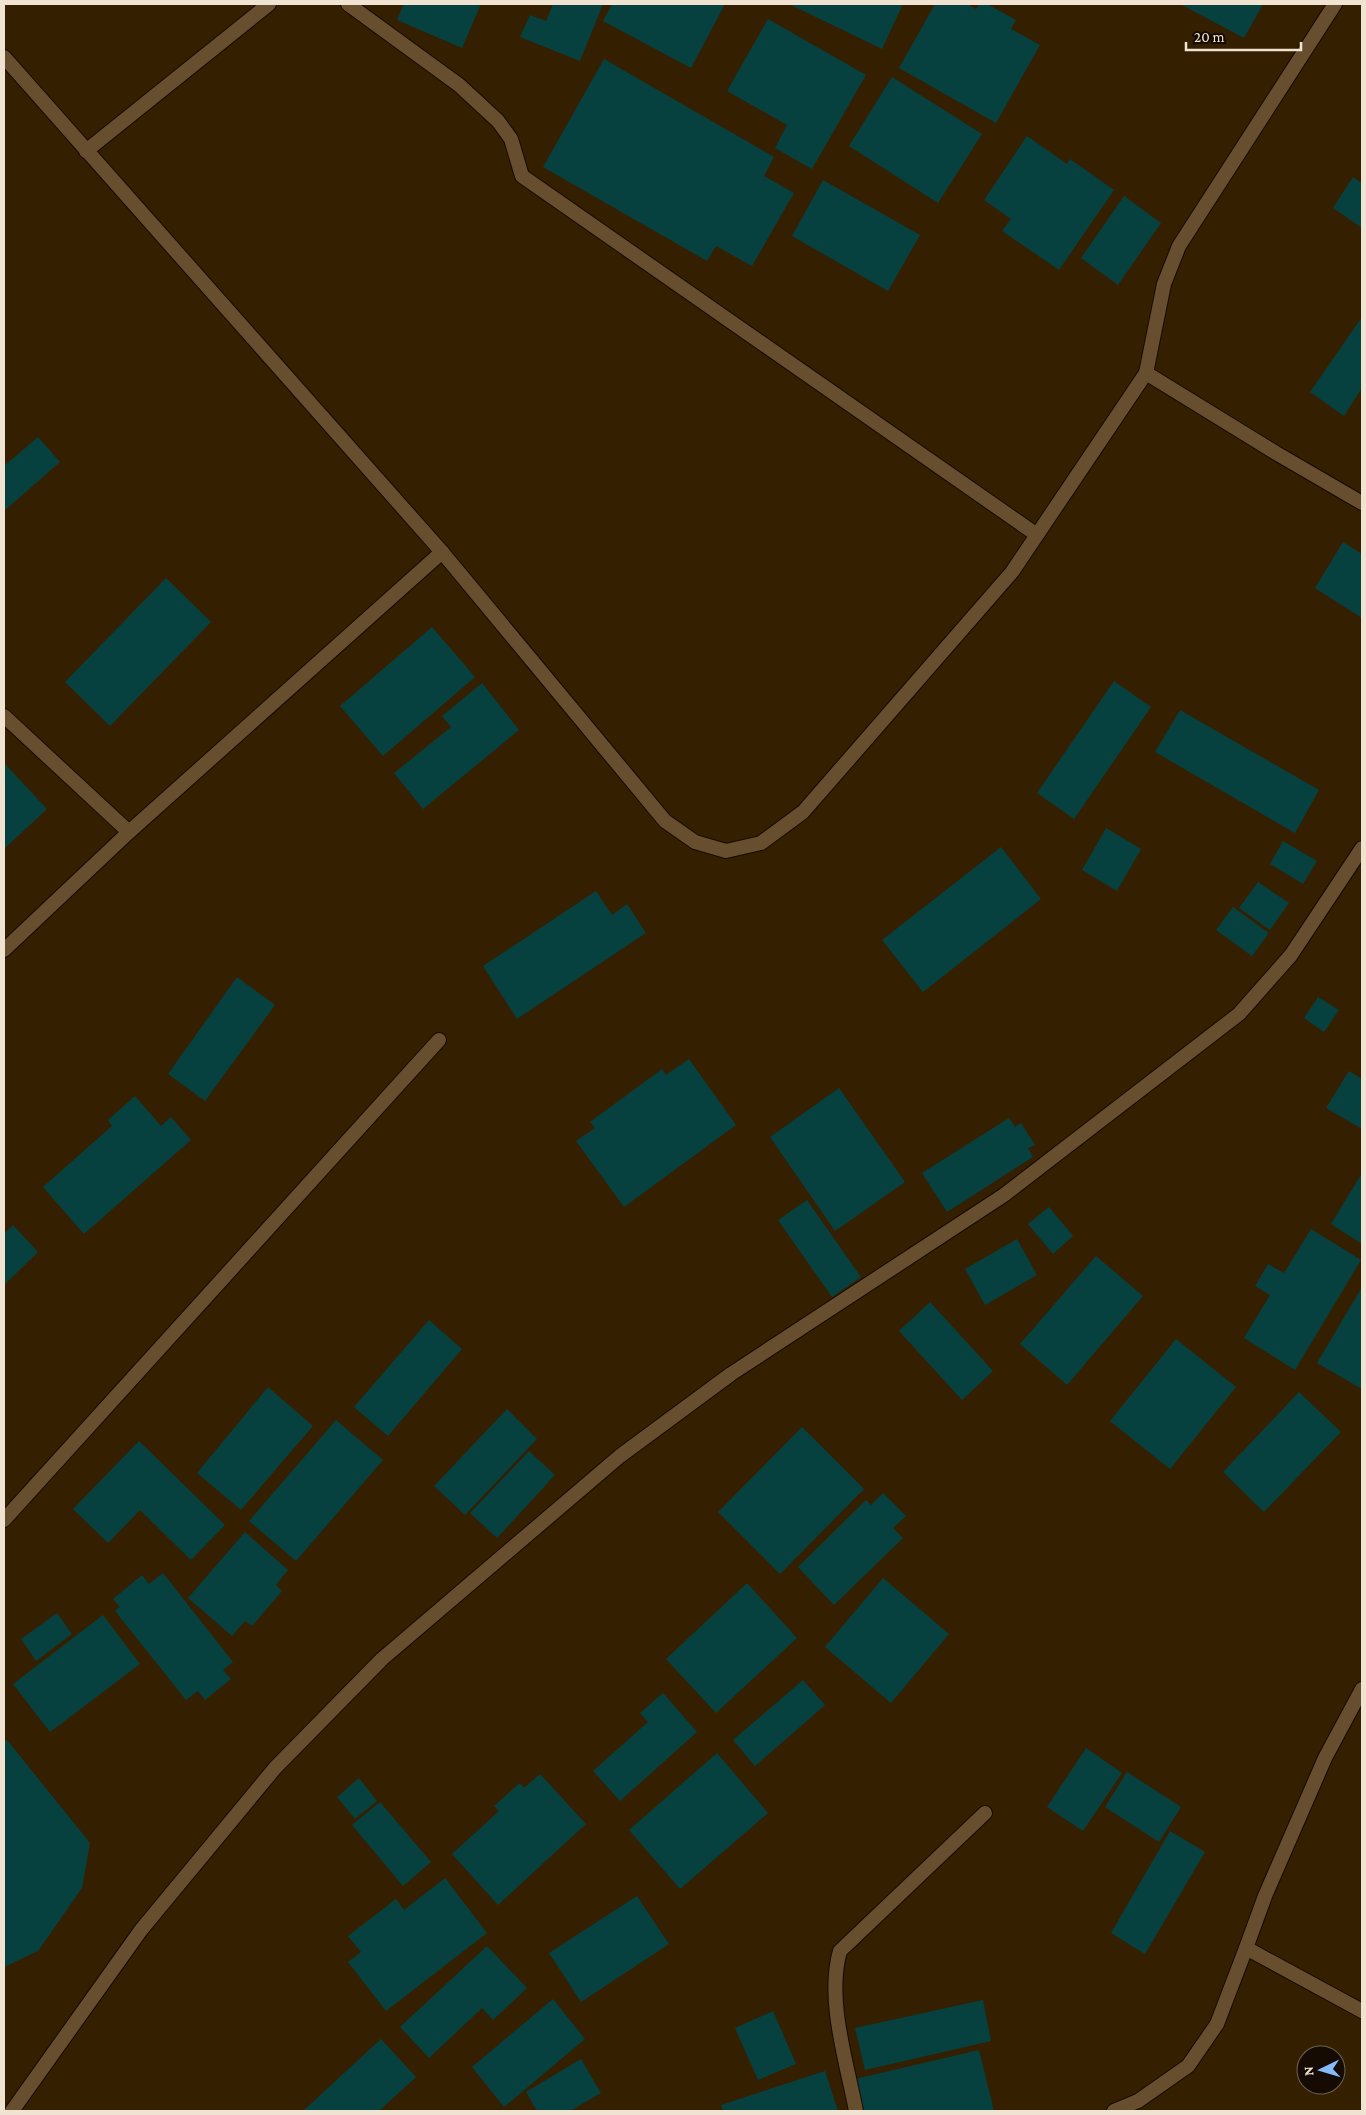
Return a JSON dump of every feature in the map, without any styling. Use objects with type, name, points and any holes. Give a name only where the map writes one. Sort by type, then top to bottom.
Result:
[{"type":"street","points":[[86,150],[269,4]]},
{"type":"street","points":[[348,4],[458,85],[498,121],[511,139],[522,176],[1037,535]]},
{"type":"street","points":[[4,57],[442,552],[665,820],[695,842],[726,851],[761,843],[803,812],[1012,572],[1146,373],[1164,284],[1179,246],[1335,4]]},
{"type":"street","points":[[1146,373],[1276,453],[1362,503]]},
{"type":"street","points":[[4,950],[129,832],[442,552]]},
{"type":"street","points":[[4,716],[129,832]]},
{"type":"street","points":[[12,2111],[141,1930],[275,1768],[382,1659],[620,1456],[731,1374],[1004,1195],[1239,1014],[1291,956],[1362,848]]},
{"type":"street","points":[[4,1520],[439,1040]]},
{"type":"street","points":[[1114,2111],[1138,2101],[1188,2066],[1217,2024],[1266,1896],[1325,1758],[1362,1689]]},
{"type":"street","points":[[856,2111],[835,2004],[835,1968],[840,1951],[985,1813]]},
{"type":"street","points":[[1246,1948],[1362,2011]]},
{"type":"building","points":[[404,4],[481,4],[462,48],[397,20]]},
{"type":"building","points":[[553,4],[603,4],[580,61],[520,37],[530,15],[546,21]]},
{"type":"building","points":[[612,4],[725,4],[691,68],[603,21]]},
{"type":"building","points":[[789,4],[903,4],[882,49]]},
{"type":"building","points":[[935,4],[967,4],[976,9],[979,4],[987,4],[1016,20],[1011,29],[1040,45],[996,123],[899,68]]},
{"type":"building","points":[[1180,4],[1263,4],[1244,38]]},
{"type":"building","points":[[768,19],[866,75],[812,169],[775,148],[787,125],[727,91]]},
{"type":"building","points":[[604,59],[774,157],[764,176],[794,193],[752,266],[716,246],[707,261],[543,167]]},
{"type":"building","points":[[892,77],[982,134],[938,203],[849,146]]},
{"type":"building","points":[[1027,136],[1067,164],[1070,159],[1114,190],[1059,270],[1002,231],[1011,219],[984,200]]},
{"type":"building","points":[[1353,177],[1362,183],[1362,228],[1333,208]]},
{"type":"building","points":[[823,180],[920,235],[888,291],[792,236]]},
{"type":"building","points":[[1124,196],[1161,223],[1118,285],[1081,258]]},
{"type":"building","points":[[1362,317],[1362,388],[1344,416],[1310,392]]},
{"type":"building","points":[[38,437],[60,462],[4,511],[4,466]]},
{"type":"building","points":[[1343,542],[1362,554],[1362,618],[1315,588]]},
{"type":"building","points":[[166,578],[211,622],[110,726],[65,682]]},
{"type":"building","points":[[432,627],[475,677],[383,756],[340,706]]},
{"type":"building","points":[[1114,681],[1151,707],[1074,819],[1037,793]]},
{"type":"building","points":[[482,683],[519,730],[423,809],[394,773],[451,727],[442,716]]},
{"type":"building","points":[[1180,710],[1319,790],[1295,833],[1155,752]]},
{"type":"building","points":[[4,763],[47,809],[4,849]]},
{"type":"building","points":[[1106,828],[1141,849],[1117,891],[1082,870]]},
{"type":"building","points":[[1283,841],[1317,861],[1303,884],[1270,864]]},
{"type":"building","points":[[1001,847],[1041,899],[923,992],[882,940]]},
{"type":"building","points":[[1258,882],[1289,903],[1270,930],[1239,908]]},
{"type":"building","points":[[596,891],[612,915],[627,904],[646,933],[517,1019],[483,966]]},
{"type":"building","points":[[1233,907],[1269,933],[1252,956],[1216,930]]},
{"type":"building","points":[[237,977],[275,1005],[205,1101],[168,1074]]},
{"type":"building","points":[[1318,997],[1339,1010],[1324,1032],[1304,1018]]},
{"type":"building","points":[[689,1059],[736,1125],[624,1207],[576,1141],[595,1128],[590,1122],[662,1069],[666,1075]]},
{"type":"building","points":[[1349,1071],[1362,1079],[1362,1129],[1326,1108]]},
{"type":"building","points":[[839,1088],[905,1182],[835,1231],[770,1137]]},
{"type":"building","points":[[135,1096],[161,1126],[171,1117],[191,1140],[84,1234],[43,1187],[112,1126],[108,1120]]},
{"type":"building","points":[[1009,1118],[1015,1127],[1021,1123],[1035,1145],[1028,1148],[1033,1157],[947,1212],[922,1173]]},
{"type":"building","points":[[1362,1173],[1362,1244],[1331,1224]]},
{"type":"building","points":[[807,1200],[861,1277],[832,1297],[778,1220]]},
{"type":"building","points":[[1049,1207],[1073,1236],[1053,1254],[1028,1224]]},
{"type":"building","points":[[13,1225],[38,1252],[4,1285],[4,1234]]},
{"type":"building","points":[[1311,1229],[1361,1260],[1295,1370],[1244,1338],[1270,1295],[1255,1286],[1268,1264],[1284,1273]]},
{"type":"building","points":[[1017,1239],[1037,1275],[985,1305],[965,1269]]},
{"type":"building","points":[[1096,1256],[1143,1296],[1067,1385],[1020,1344]]},
{"type":"building","points":[[1362,1287],[1362,1389],[1317,1363]]},
{"type":"building","points":[[930,1302],[993,1371],[962,1400],[899,1331]]},
{"type":"building","points":[[429,1320],[462,1349],[388,1436],[354,1407]]},
{"type":"building","points":[[1176,1339],[1236,1387],[1170,1469],[1110,1421]]},
{"type":"building","points":[[268,1387],[313,1426],[241,1510],[197,1473]]},
{"type":"building","points":[[1299,1392],[1341,1432],[1264,1512],[1223,1472]]},
{"type":"building","points":[[507,1409],[537,1439],[465,1515],[434,1486]]},
{"type":"building","points":[[336,1420],[383,1460],[296,1561],[249,1521]]},
{"type":"building","points":[[802,1427],[864,1489],[780,1574],[718,1512]]},
{"type":"building","points":[[139,1441],[225,1525],[191,1560],[140,1510],[108,1543],[73,1509]]},
{"type":"building","points":[[529,1451],[555,1475],[497,1538],[470,1513]]},
{"type":"building","points":[[883,1493],[906,1516],[893,1528],[903,1538],[834,1605],[798,1567],[866,1500],[871,1505]]},
{"type":"building","points":[[245,1532],[288,1570],[276,1585],[282,1591],[252,1626],[245,1621],[232,1636],[188,1598]]},
{"type":"building","points":[[163,1573],[233,1662],[223,1670],[231,1679],[205,1700],[198,1691],[186,1700],[115,1611],[120,1607],[113,1599],[142,1575],[149,1584]]},
{"type":"building","points":[[883,1578],[949,1634],[891,1703],[825,1647]]},
{"type":"building","points":[[747,1583],[797,1638],[716,1713],[666,1659]]},
{"type":"building","points":[[57,1613],[72,1634],[36,1661],[21,1639]]},
{"type":"building","points":[[103,1615],[140,1664],[50,1732],[13,1684]]},
{"type":"building","points":[[803,1680],[825,1705],[755,1766],[733,1740]]},
{"type":"building","points":[[663,1693],[697,1732],[620,1801],[593,1771],[648,1722],[640,1713]]},
{"type":"building","points":[[7,1740],[90,1843],[82,1888],[38,1951],[4,1967],[4,1741]]},
{"type":"building","points":[[1086,1748],[1122,1773],[1083,1831],[1047,1807]]},
{"type":"building","points":[[717,1753],[768,1813],[680,1889],[629,1830]]},
{"type":"building","points":[[1127,1772],[1181,1807],[1159,1842],[1105,1807]]},
{"type":"building","points":[[540,1774],[586,1824],[498,1905],[452,1854],[499,1811],[494,1806],[520,1783],[524,1788]]},
{"type":"building","points":[[359,1778],[377,1801],[355,1819],[337,1797]]},
{"type":"building","points":[[380,1802],[431,1862],[403,1886],[352,1825]]},
{"type":"building","points":[[1170,1831],[1205,1852],[1145,1954],[1111,1933]]},
{"type":"building","points":[[445,1878],[487,1933],[386,2011],[348,1962],[361,1952],[348,1936],[396,1899],[404,1910]]},
{"type":"building","points":[[637,1896],[669,1944],[581,2002],[549,1953]]},
{"type":"building","points":[[487,1946],[527,1988],[493,2020],[482,2008],[429,2058],[400,2027]]},
{"type":"building","points":[[553,1999],[585,2039],[504,2107],[472,2067]]},
{"type":"building","points":[[983,2000],[991,2041],[865,2070],[855,2028]]},
{"type":"building","points":[[773,2011],[796,2064],[758,2080],[735,2028]]},
{"type":"building","points":[[381,2039],[416,2077],[379,2111],[303,2111]]},
{"type":"building","points":[[979,2050],[994,2111],[862,2111],[855,2079]]},
{"type":"building","points":[[581,2059],[601,2093],[570,2111],[537,2111],[526,2092]]},
{"type":"building","points":[[825,2071],[838,2111],[723,2111],[721,2105]]}]
